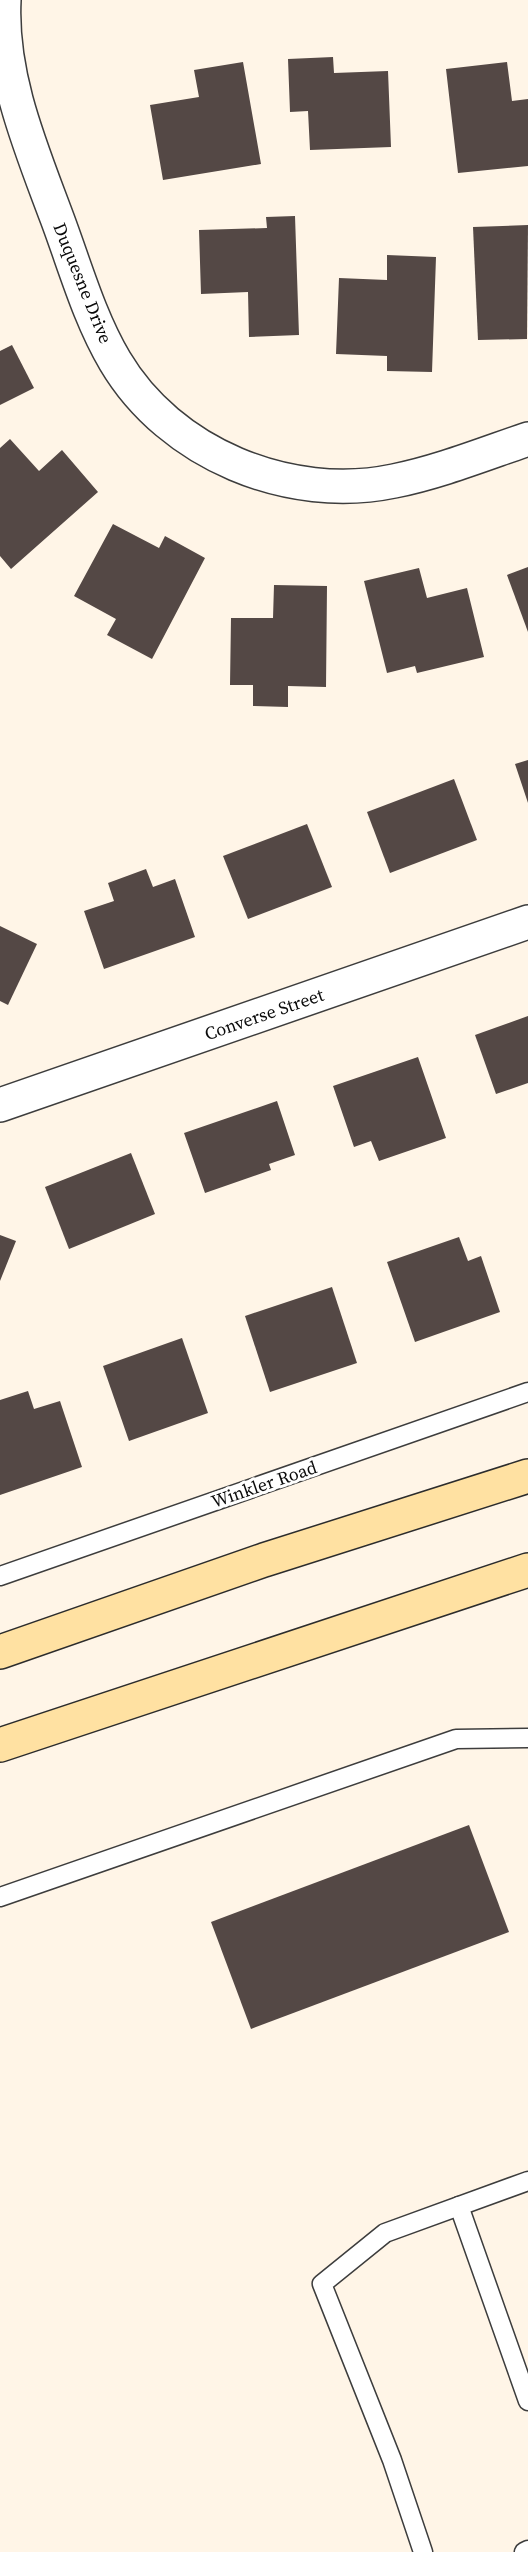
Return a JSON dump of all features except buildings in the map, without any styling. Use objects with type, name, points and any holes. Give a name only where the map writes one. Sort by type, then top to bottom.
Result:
[{"type":"street","name":"Duquesne Drive","points":[[4,0],[2,22],[6,66],[17,111],[95,320],[116,362],[144,399],[180,432],[219,457],[259,474],[304,484],[349,486],[394,481],[528,439]]},
{"type":"street","name":"Converse Street","points":[[0,1105],[528,922]]},
{"type":"street","points":[[0,1652],[264,1560],[528,1476]]},
{"type":"street","points":[[0,1745],[528,1570]]},
{"type":"lane","name":"Winkler Road","points":[[0,1576],[528,1392]]},
{"type":"lane","points":[[0,1897],[456,1739],[528,1738]]},
{"type":"lane","points":[[423,2552],[392,2460],[322,2284],[385,2233],[528,2181]]},
{"type":"lane","points":[[459,2206],[528,2401]]}]
